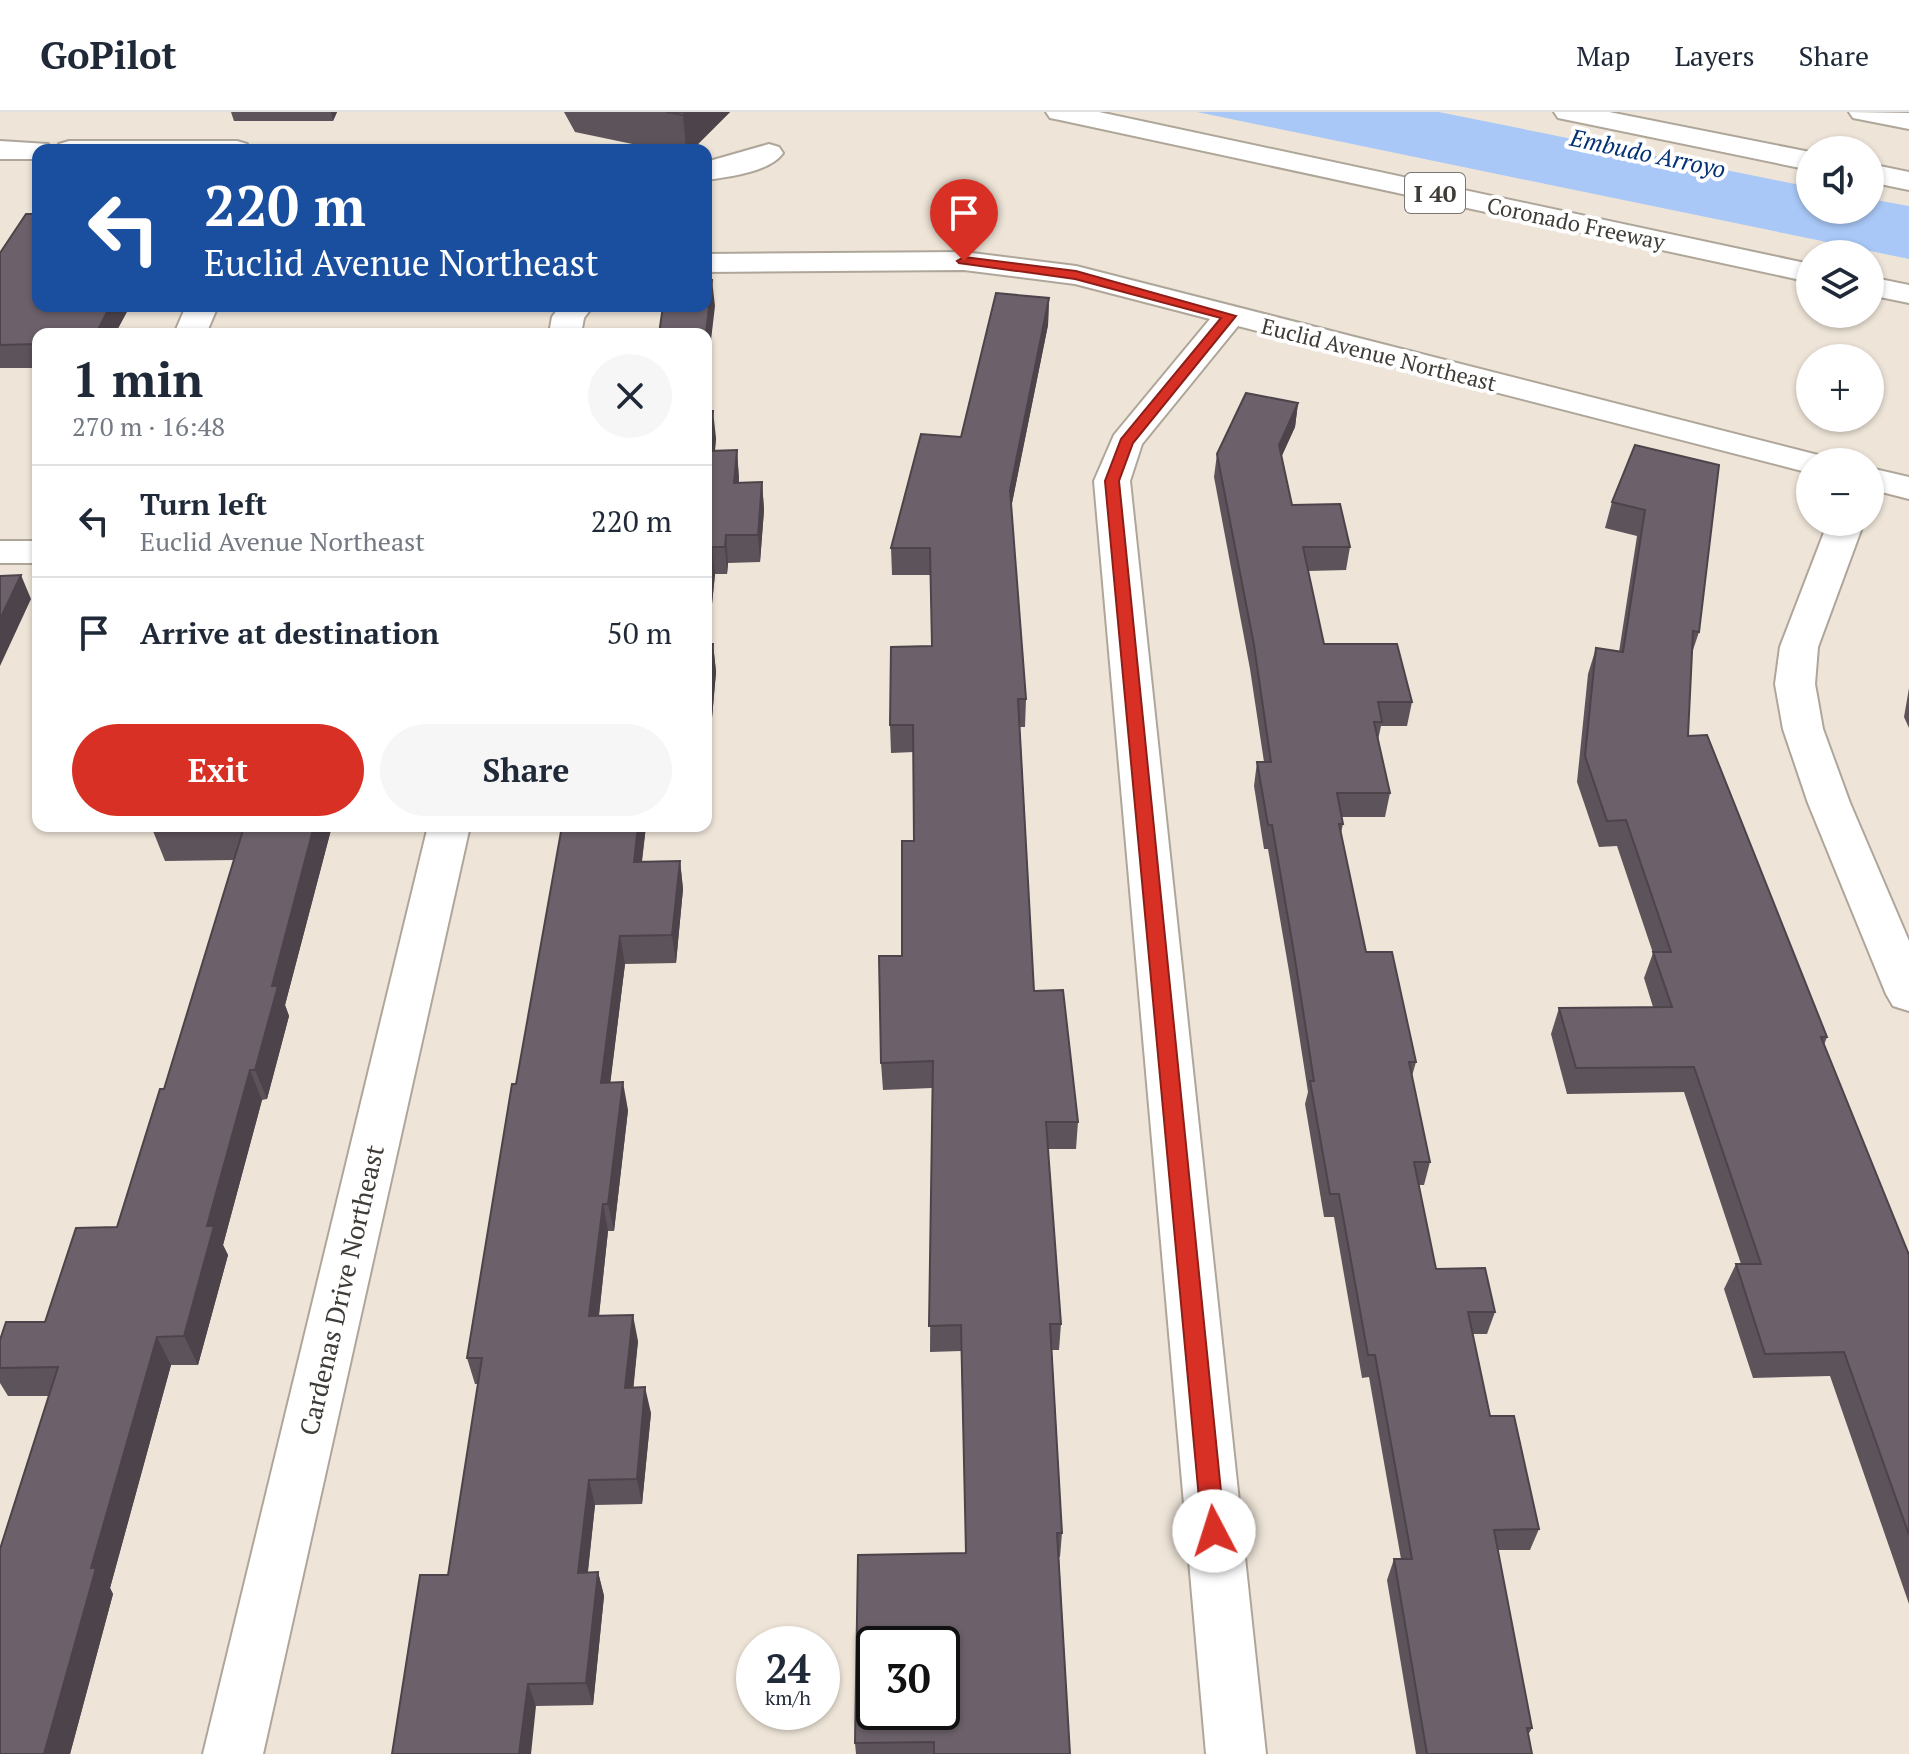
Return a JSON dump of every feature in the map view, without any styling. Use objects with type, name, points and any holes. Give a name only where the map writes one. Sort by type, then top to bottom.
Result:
[{"type":"main road","name":"Coronado Freeway","points":[[1060,112],[1796,270]]},
{"type":"main road","points":[[1568,112],[1796,158]]},
{"type":"main road","points":[[1863,112],[1909,121]]},
{"type":"main road","points":[[0,150],[32,150]]},
{"type":"main road","points":[[712,170],[729,168],[769,153]]},
{"type":"main road","points":[[1884,176],[1909,181]]},
{"type":"main road","name":"Euclid Avenue Northeast","points":[[712,263],[964,261],[1076,275],[1796,459]]},
{"type":"main road","points":[[1884,289],[1909,294]]},
{"type":"main road","points":[[1229,316],[1126,442],[1112,481],[1236,1754]]},
{"type":"main road","points":[[1884,482],[1909,488]]},
{"type":"main road","points":[[1841,536],[1799,647],[1795,684],[1803,729],[1829,803],[1909,994]]},
{"type":"main road","points":[[0,552],[32,552]]},
{"type":"main road","name":"Cardenas Drive Northeast","points":[[233,1754],[448,832]]},
{"type":"water","points":[[1197,112],[1439,112],[1796,184],[1796,224],[1884,224],[1884,202],[1909,206],[1909,259],[1884,254],[1884,240],[1817,240]]},
{"type":"building","points":[[26,214],[32,214],[32,312],[107,312],[99,328],[32,328],[32,344],[0,345],[0,253]]},
{"type":"building","points":[[996,293],[1049,298],[1010,490],[1026,699],[1018,699],[1034,991],[1063,990],[1078,1122],[1046,1122],[1061,1324],[1050,1324],[1062,1533],[1057,1533],[1070,1754],[934,1754],[934,1742],[855,1743],[856,1680],[856,1730],[960,1730],[960,1626],[857,1626],[858,1555],[966,1553],[961,1325],[929,1326],[933,1061],[881,1063],[879,956],[902,956],[902,841],[914,841],[913,725],[890,725],[891,647],[932,646],[930,548],[891,548],[921,434],[961,437]]},
{"type":"building","points":[[662,312],[708,312],[707,328],[660,328]]},
{"type":"building","points":[[1246,393],[1298,403],[1279,445],[1292,505],[1340,504],[1350,547],[1303,547],[1324,644],[1397,644],[1412,702],[1378,702],[1382,722],[1374,722],[1390,793],[1337,793],[1343,824],[1339,824],[1366,952],[1392,952],[1416,1062],[1409,1062],[1430,1162],[1414,1162],[1436,1269],[1485,1268],[1495,1312],[1468,1312],[1490,1416],[1514,1416],[1539,1529],[1494,1530],[1532,1728],[1527,1728],[1532,1754],[1427,1754],[1394,1559],[1412,1559],[1375,1355],[1368,1355],[1339,1194],[1330,1194],[1310,1081],[1314,1081],[1294,953],[1272,825],[1268,825],[1257,762],[1271,762],[1254,645],[1217,454]]},
{"type":"building","points":[[1635,445],[1719,465],[1699,632],[1693,631],[1688,736],[1707,735],[1827,1037],[1821,1037],[1909,1255],[1909,1535],[1844,1352],[1765,1354],[1736,1264],[1761,1264],[1694,1067],[1576,1068],[1559,1008],[1672,1007],[1653,952],[1671,952],[1626,820],[1607,821],[1585,756],[1596,648],[1623,652],[1645,510],[1612,502]]},
{"type":"building","points":[[737,450],[734,483],[762,482],[758,535],[726,535],[725,547],[712,547],[712,451]]},
{"type":"building","points":[[21,575],[0,619],[0,576]]},
{"type":"building","points":[[242,832],[312,832],[272,986],[278,986],[255,1070],[250,1070],[207,1226],[214,1226],[184,1336],[157,1337],[91,1568],[96,1568],[44,1754],[0,1754],[0,1549],[58,1367],[0,1368],[0,1340],[6,1322],[45,1322],[76,1228],[117,1227],[160,1089],[164,1089]]},
{"type":"building","points":[[561,832],[637,832],[634,862],[680,861],[672,935],[620,936],[601,1083],[623,1082],[608,1204],[603,1204],[589,1316],[633,1315],[625,1388],[645,1387],[637,1479],[589,1480],[578,1573],[598,1572],[586,1683],[528,1684],[519,1754],[392,1754],[420,1575],[448,1575],[482,1358],[467,1358],[512,1084],[516,1084]]},
{"type":"route","points":[[964,261],[1076,275],[1229,316],[1126,442],[1118,457],[1112,481],[1214,1531]]},
{"type":"water label","name":"Embudo Arroyo","points":[[1648,153]]}]
